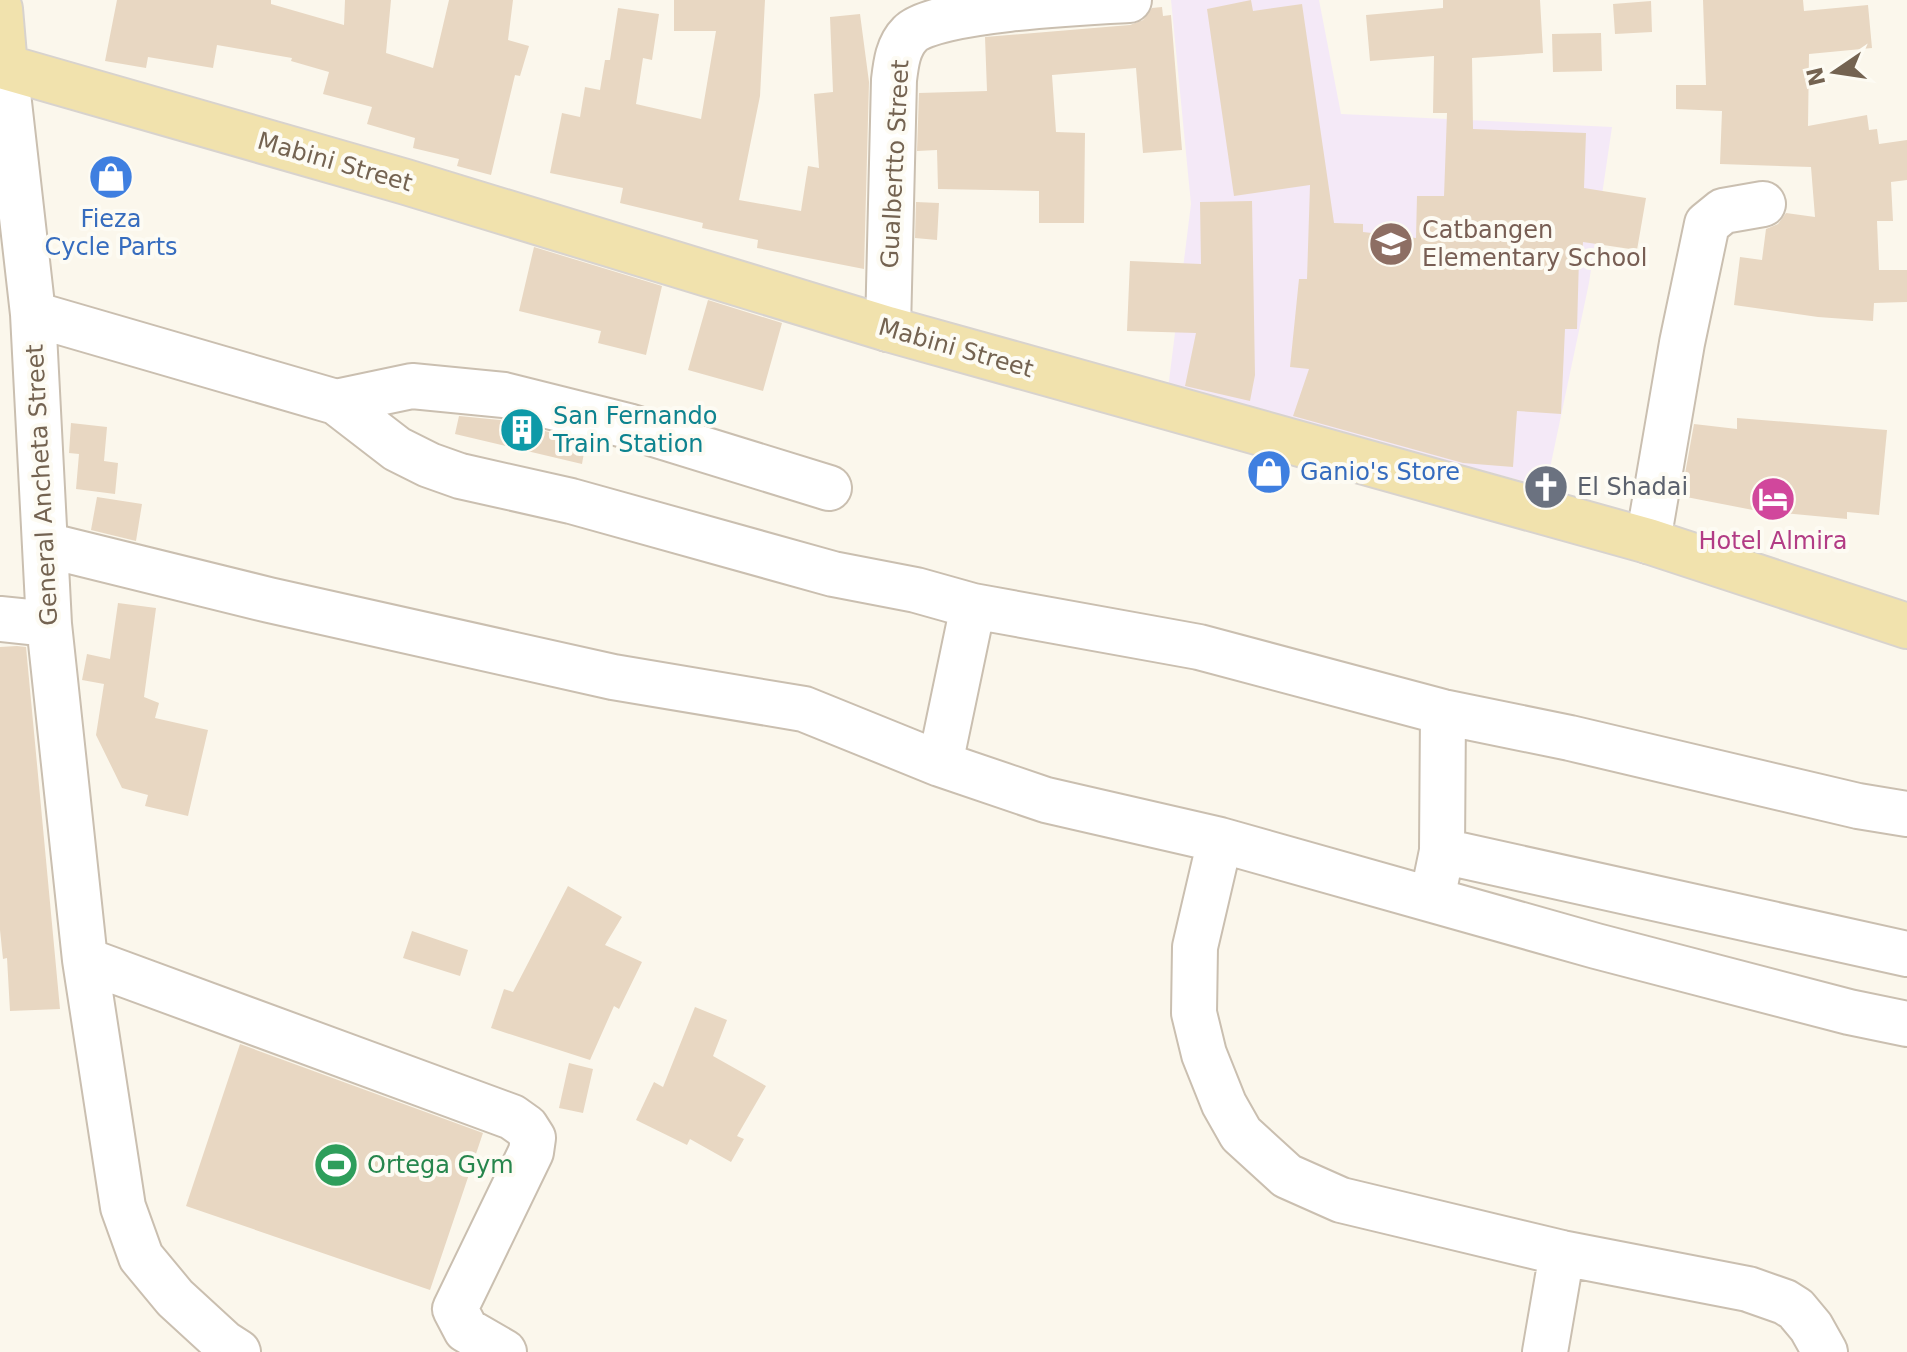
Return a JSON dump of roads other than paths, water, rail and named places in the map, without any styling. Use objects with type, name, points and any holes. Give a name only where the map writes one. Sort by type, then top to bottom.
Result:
[{"type":"main road","name":"General Ancheta Street","points":[[0,9],[5,67]]},
{"type":"main road","name":"Mabini Street","points":[[5,67],[406,182],[888,329],[1648,541],[1907,626]]},
{"type":"street","name":"Gualbertto Street","points":[[888,329],[897,60],[903,42],[912,30],[982,6],[1129,0]]},
{"type":"street","name":"General Ancheta Street","points":[[5,67],[33,314],[17,356],[46,545],[49,624],[85,960],[123,1207],[141,1257],[175,1298],[238,1352]]},
{"type":"street","points":[[1648,541],[1682,343],[1707,224],[1723,211],[1763,204]]},
{"type":"street","points":[[33,314],[336,402],[397,449],[460,476],[571,501],[833,574],[916,590],[973,606],[1199,647],[1443,712],[1570,738],[1858,806],[1907,814]]},
{"type":"street","points":[[336,402],[412,386],[504,395],[628,426],[829,488]]},
{"type":"street","points":[[46,545],[269,600],[613,677],[804,709],[940,764],[1046,800],[1220,840],[1596,946],[1849,1012],[1907,1024]]},
{"type":"street","points":[[940,764],[973,606]]},
{"type":"street","points":[[0,619],[49,624]]},
{"type":"street","points":[[1431,898],[1442,851],[1443,712]]},
{"type":"street","points":[[1220,840],[1195,947],[1194,1013],[1204,1054],[1241,1134],[1287,1176],[1341,1200],[1562,1253],[1748,1289],[1796,1309],[1825,1352]]},
{"type":"street","points":[[1442,851],[1907,954]]},
{"type":"street","points":[[85,960],[512,1117],[526,1127],[533,1138],[531,1152],[455,1309],[466,1330],[504,1352]]},
{"type":"street","points":[[1545,1352],[1562,1253]]},
{"type":"place","name":"Fieza Cycle Parts","points":[[111,177]]},
{"type":"place","name":"Catbangen Elementary School","points":[[1391,244]]},
{"type":"place","name":"San Fernando Train Station","points":[[522,430]]},
{"type":"place","name":"Ganio's Store","points":[[1269,472]]},
{"type":"place","name":"El Shadai","points":[[1546,487]]},
{"type":"place","name":"Hotel Almira","points":[[1773,499]]},
{"type":"place","name":"Ortega Gym","points":[[336,1165]]}]
